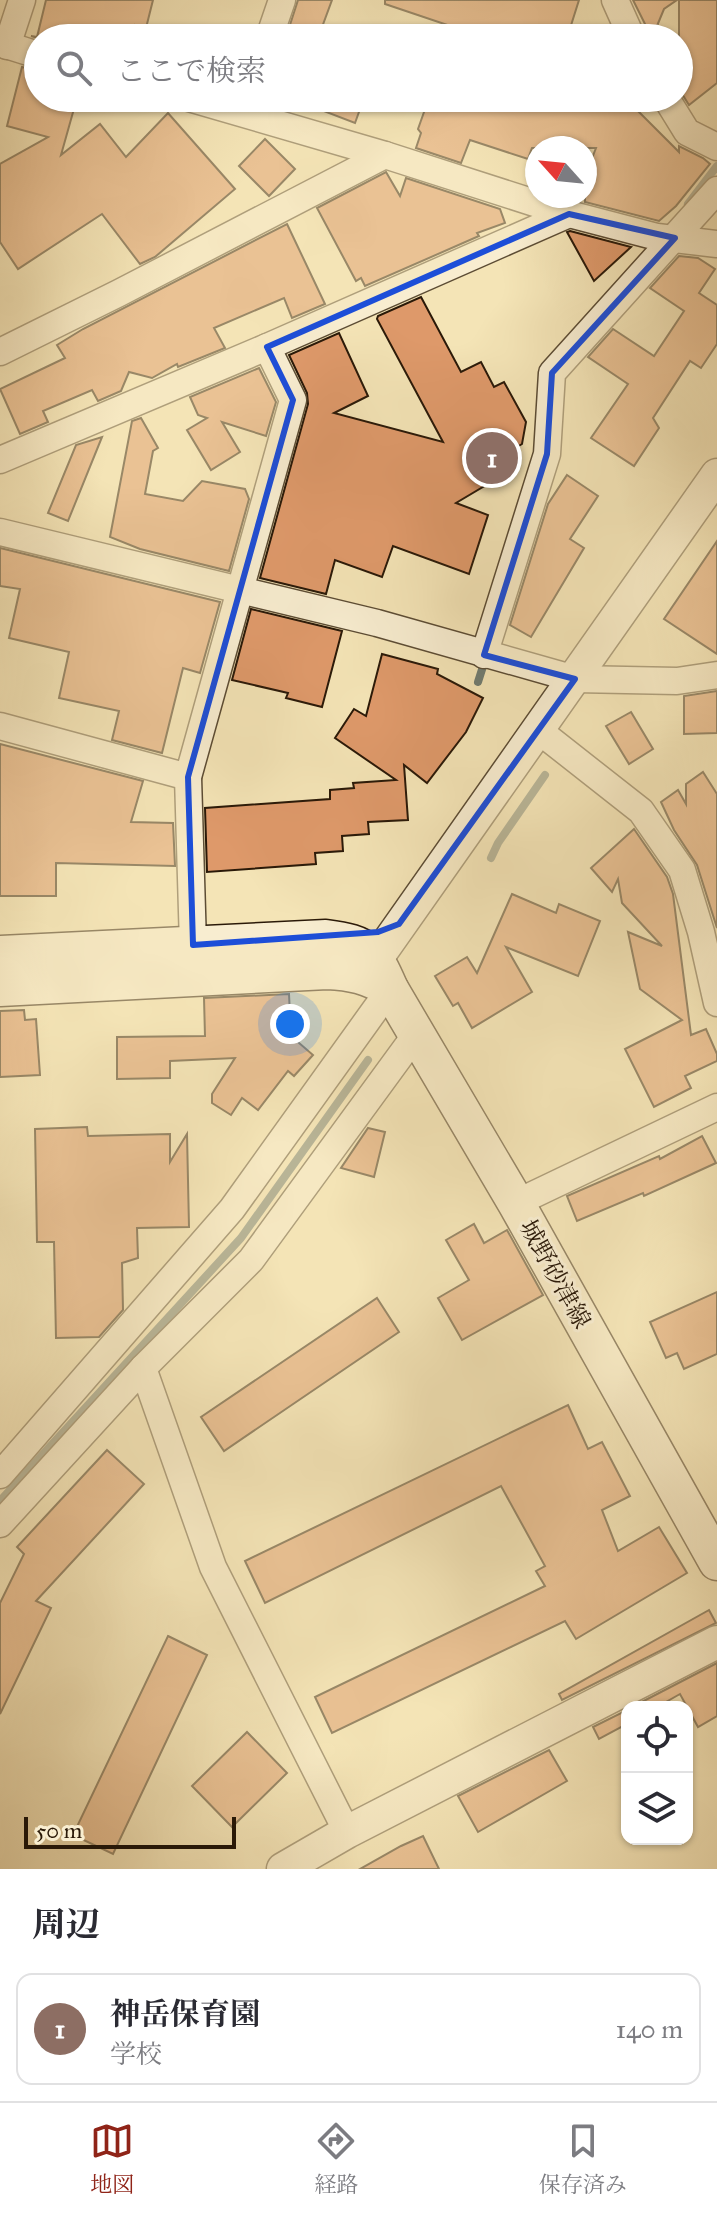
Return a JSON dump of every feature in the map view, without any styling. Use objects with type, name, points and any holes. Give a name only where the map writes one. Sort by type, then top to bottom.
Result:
[{"type":"main road","points":[[0,954],[326,938],[357,945],[374,973]]},
{"type":"main road","points":[[0,988],[327,971],[374,973]]},
{"type":"main road","name":"城野砂津線","points":[[374,973],[417,1033],[516,1203],[717,1562]]},
{"type":"street","points":[[22,0],[4,45],[24,51]]},
{"type":"street","points":[[274,24],[282,0]]},
{"type":"street","points":[[615,0],[626,24]]},
{"type":"street","points":[[263,112],[569,214],[666,238],[717,244]]},
{"type":"street","points":[[675,112],[687,132],[716,146]]},
{"type":"street","points":[[0,352],[385,155]]},
{"type":"street","points":[[492,657],[547,454],[552,373],[666,238],[717,190]]},
{"type":"street","points":[[0,460],[569,214]]},
{"type":"street","points":[[193,945],[188,777],[293,400],[267,347]]},
{"type":"street","points":[[2,1470],[232,1209],[374,973],[399,924],[717,475]]},
{"type":"street","points":[[0,532],[377,623],[575,679],[677,681],[717,675]]},
{"type":"street","points":[[0,726],[188,777]]},
{"type":"street","points":[[538,730],[641,811],[682,870],[701,932],[717,1003]]},
{"type":"street","points":[[326,938],[378,932],[399,924]]},
{"type":"street","points":[[0,1524],[143,1368],[251,1260],[417,1033]]},
{"type":"street","points":[[516,1203],[717,1107]]},
{"type":"street","points":[[143,1368],[213,1567],[347,1832]]},
{"type":"street","points":[[283,1869],[347,1832],[717,1642]]},
{"type":"highlighted area","points":[[569,214],[675,238],[552,373],[547,454],[484,655],[575,679],[399,924],[378,932],[193,945],[188,777],[293,400],[267,347]]},
{"type":"building","points":[[46,0],[153,0],[147,24],[40,24]]},
{"type":"building","points":[[298,0],[332,0],[323,24],[290,24]]},
{"type":"building","points":[[385,0],[579,0],[571,24],[444,24],[385,4]]},
{"type":"building","points":[[633,0],[677,0],[664,9],[658,24],[645,24]]},
{"type":"building","points":[[679,0],[717,0],[717,83],[693,102],[693,24],[679,24]]},
{"type":"building","points":[[24,68],[24,112],[73,112],[61,155],[100,124],[126,157],[168,113],[235,189],[155,257],[140,264],[102,214],[18,269],[0,242],[0,164],[48,137],[7,126]]},
{"type":"building","points":[[326,112],[359,112],[355,123]]},
{"type":"building","points":[[424,112],[639,112],[679,152],[679,146],[710,164],[676,206],[659,221],[597,205],[597,136],[525,136],[525,158],[470,140],[461,163],[416,148],[421,133],[418,129]]},
{"type":"building","points":[[265,139],[295,169],[269,196],[239,166]]},
{"type":"building","points":[[386,172],[400,196],[406,178],[500,209],[505,223],[365,286],[361,278],[356,281],[317,208]]},
{"type":"building","points":[[287,224],[325,304],[292,318],[284,298],[214,328],[225,348],[178,367],[177,364],[152,378],[129,372],[121,391],[98,401],[92,390],[43,411],[48,422],[20,434],[0,389],[65,358],[57,345],[83,329]]},
{"type":"building","points":[[567,232],[631,247],[594,281]]},
{"type":"building","points":[[679,256],[698,258],[715,269],[699,293],[717,305],[717,344],[701,368],[690,361],[653,418],[659,428],[634,466],[591,438],[628,384],[588,357],[613,329],[654,356],[684,311],[650,288]]},
{"type":"building","points":[[421,297],[461,372],[481,362],[494,387],[504,382],[526,422],[522,444],[504,455],[513,469],[456,503],[488,515],[469,574],[393,546],[382,577],[335,560],[326,594],[260,578],[308,404],[307,393],[289,355],[339,333],[368,396],[334,413],[443,442],[377,319]]},
{"type":"building","points":[[259,368],[276,402],[266,436],[222,422],[240,452],[211,470],[187,430],[207,418],[198,415],[190,397]]},
{"type":"building","points":[[141,418],[158,448],[153,451],[145,494],[183,501],[202,481],[245,489],[249,499],[229,571],[140,549],[110,537],[132,421]]},
{"type":"building","points":[[102,437],[68,521],[48,513],[76,445]]},
{"type":"building","points":[[567,475],[598,496],[570,539],[584,548],[531,637],[510,625],[548,504]]},
{"type":"building","points":[[717,541],[717,654],[664,619]]},
{"type":"building","points":[[0,548],[220,602],[200,673],[183,668],[162,753],[112,740],[119,711],[59,698],[69,652],[9,638],[20,589],[0,586]]},
{"type":"building","points":[[251,609],[342,631],[322,707],[286,698],[288,693],[232,680]]},
{"type":"building","points":[[382,654],[438,669],[437,674],[483,698],[466,732],[427,783],[404,765],[408,820],[368,822],[369,834],[342,836],[343,851],[315,853],[316,864],[207,872],[205,808],[330,799],[330,790],[354,788],[353,783],[396,780],[335,738],[354,709],[366,716]]},
{"type":"building","points":[[717,691],[717,733],[684,734],[684,696]]},
{"type":"building","points":[[631,712],[653,749],[629,764],[606,726]]},
{"type":"building","points":[[0,744],[143,781],[131,822],[173,823],[175,866],[56,863],[56,896],[0,896]]},
{"type":"building","points":[[703,772],[717,794],[717,928],[697,865],[674,830],[661,802],[678,790],[686,804],[686,784]]},
{"type":"building","points":[[634,829],[667,877],[673,894],[691,1035],[706,1029],[717,1054],[717,1061],[685,1076],[691,1088],[654,1107],[625,1049],[682,1020],[640,989],[628,932],[662,946],[622,903],[618,879],[612,892],[591,868]]},
{"type":"building","points":[[512,894],[556,913],[559,904],[600,921],[578,976],[506,947],[532,992],[472,1028],[458,1003],[453,1006],[435,976],[467,957],[477,973]]},
{"type":"building","points":[[289,994],[291,1036],[313,1055],[294,1076],[288,1071],[258,1110],[242,1098],[231,1115],[212,1103],[212,1094],[235,1058],[170,1061],[170,1078],[117,1079],[117,1037],[205,1036],[204,998]]},
{"type":"building","points":[[24,1010],[25,1020],[36,1019],[40,1075],[0,1077],[0,1011]]},
{"type":"building","points":[[87,1127],[88,1136],[170,1134],[170,1162],[187,1134],[189,1227],[137,1228],[138,1258],[122,1263],[123,1310],[99,1337],[56,1338],[54,1242],[37,1242],[35,1129]]},
{"type":"building","points":[[368,1128],[385,1132],[374,1177],[341,1168]]},
{"type":"building","points":[[702,1136],[716,1163],[644,1196],[643,1193],[577,1221],[567,1196],[659,1156],[660,1159]]},
{"type":"building","points":[[474,1224],[484,1243],[507,1230],[543,1295],[462,1340],[438,1298],[469,1280],[446,1240]]},
{"type":"building","points":[[717,1292],[717,1354],[684,1369],[677,1353],[666,1358],[650,1322]]},
{"type":"building","points":[[377,1298],[399,1332],[224,1451],[201,1417]]},
{"type":"building","points":[[568,1405],[588,1449],[602,1442],[630,1496],[602,1510],[618,1551],[659,1527],[687,1573],[576,1639],[565,1621],[332,1733],[315,1697],[545,1586],[536,1571],[545,1566],[501,1486],[265,1603],[245,1561]]},
{"type":"building","points":[[107,1450],[144,1484],[36,1601],[51,1608],[0,1714],[0,1603],[24,1554],[17,1547]]},
{"type":"building","points":[[709,1610],[716,1623],[562,1700],[559,1694]]},
{"type":"building","points":[[168,1636],[207,1655],[113,1854],[73,1835]]},
{"type":"building","points":[[717,1663],[717,1716],[698,1727],[693,1718],[693,1701],[684,1701],[680,1694],[668,1701],[644,1701]]},
{"type":"building","points":[[621,1713],[621,1727],[599,1739],[593,1727]]},
{"type":"building","points":[[247,1732],[287,1773],[232,1827],[192,1786]]},
{"type":"building","points":[[549,1750],[567,1781],[478,1832],[458,1796]]},
{"type":"building","points":[[423,1836],[439,1869],[360,1869],[401,1846]]},
{"type":"waterway","points":[[688,204],[717,166]]},
{"type":"waterway","points":[[478,682],[485,660]]},
{"type":"waterway","points":[[491,858],[545,775]]},
{"type":"waterway","points":[[0,1501],[241,1238],[368,1060]]},
{"type":"place","name":"神岳保育園","points":[[492,458]]}]
